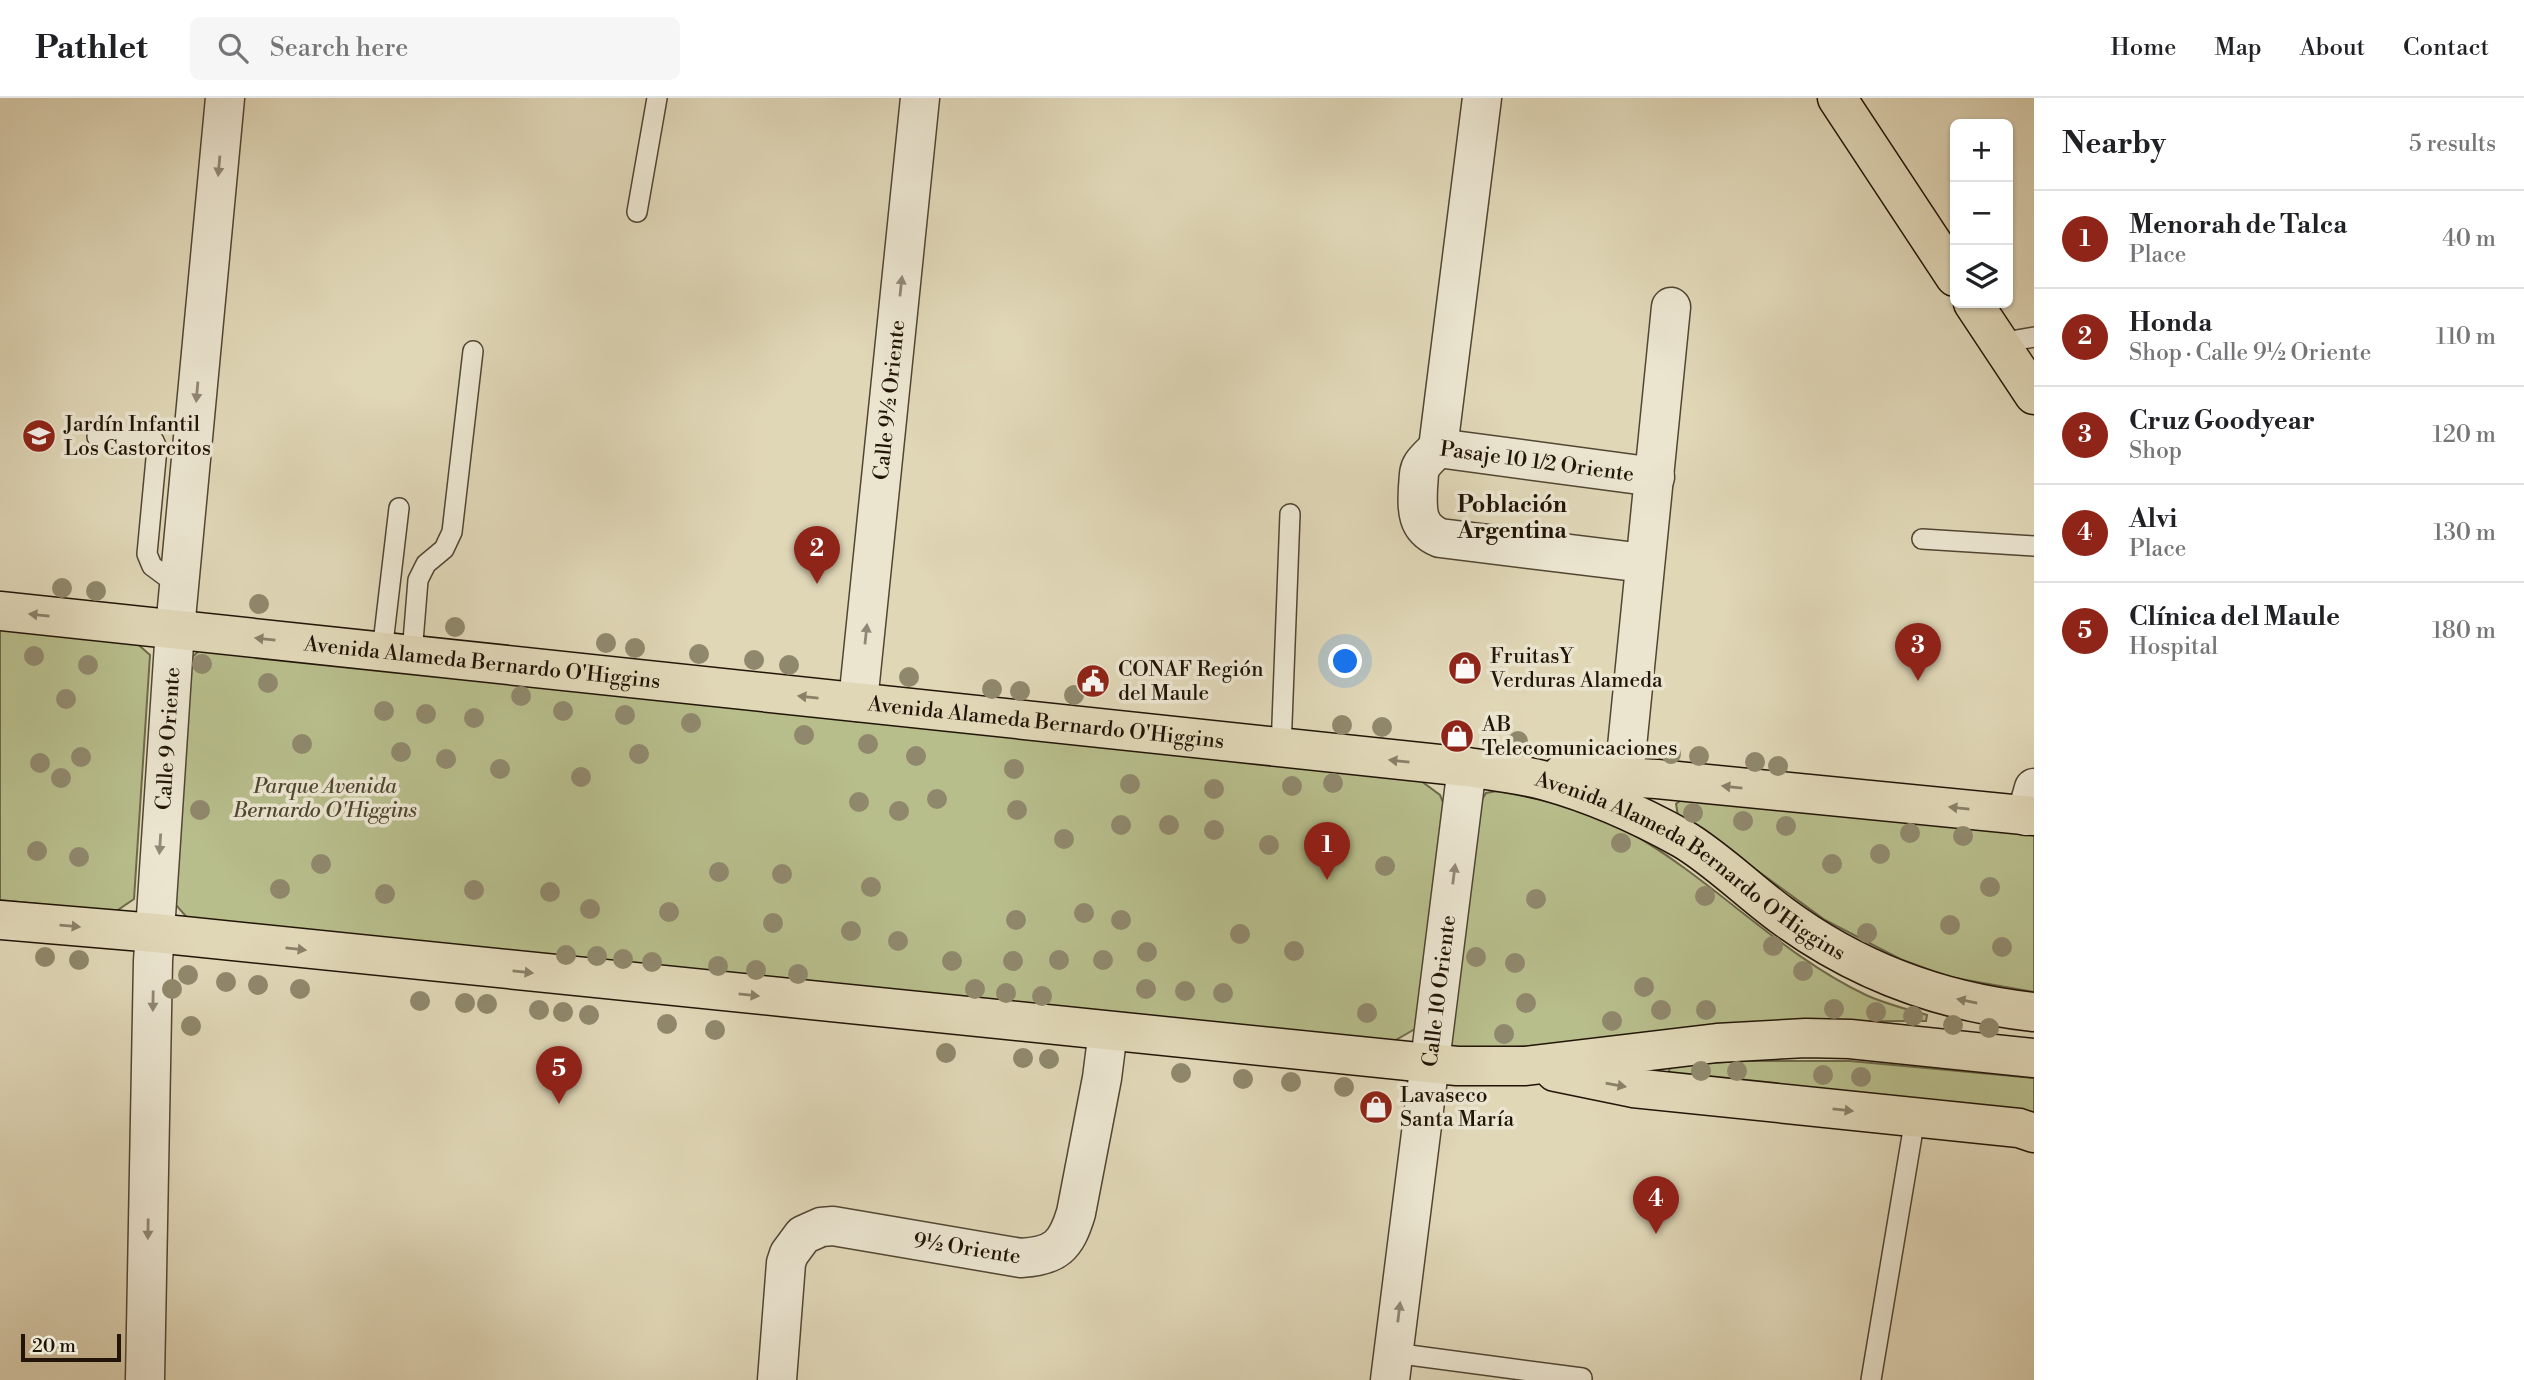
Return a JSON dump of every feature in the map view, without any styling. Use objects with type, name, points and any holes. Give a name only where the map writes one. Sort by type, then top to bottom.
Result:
[{"type":"main road","points":[[1837,98],[1950,268]]},
{"type":"main road","points":[[1979,308],[2017,340],[2034,395]]},
{"type":"main road","name":"Avenida Alameda Bernardo O'Higgins","points":[[0,611],[1485,770],[1545,781],[1598,799],[1686,841],[1815,939],[1856,963],[1897,981],[1943,996],[2034,1012]]},
{"type":"main road","points":[[1485,770],[1625,777],[2032,807]]},
{"type":"main road","points":[[1,921],[155,933],[1457,1066],[1526,1066],[1717,1043],[1806,1038],[2034,1058]]},
{"type":"main road","points":[[1526,1066],[1633,1088],[2019,1129],[2034,1133]]},
{"type":"street","name":"Calle 9 Oriente","points":[[145,1380],[155,933],[175,629],[225,98]]},
{"type":"street","name":"Calle 9½ Oriente","points":[[858,702],[920,98]]},
{"type":"street","points":[[1438,448],[1482,98]]},
{"type":"street","name":"Pasaje 10 1/2 Oriente","points":[[1625,777],[1671,307]]},
{"type":"street","name":"Pasaje 10 1/2 Oriente","points":[[1644,563],[1440,538],[1424,529],[1417,513],[1419,473],[1423,463],[1438,448],[1655,477]]},
{"type":"street","name":"Calle 10 Oriente","points":[[1392,1367],[1423,1110],[1485,770]]},
{"type":"street","name":"9½ Oriente","points":[[777,1380],[786,1263],[796,1242],[811,1230],[833,1226],[1021,1258],[1051,1252],[1063,1244],[1071,1231],[1076,1213],[1102,1078],[1108,1031]]},
{"type":"lane","points":[[637,212],[657,98]]},
{"type":"lane","points":[[397,653],[421,572],[426,564],[444,550],[452,533],[473,351]]},
{"type":"lane","points":[[97,437],[154,441],[157,448],[147,554],[152,566],[179,586]]},
{"type":"lane","points":[[397,653],[399,508]]},
{"type":"lane","points":[[1281,749],[1290,514]]},
{"type":"lane","points":[[1922,539],[2034,546]]},
{"type":"lane","points":[[1871,1380],[1915,1118]]},
{"type":"lane","points":[[1392,1367],[1582,1378]]},
{"type":"green space","points":[[0,626],[133,640],[150,655],[134,899],[115,912],[0,900]]},
{"type":"green space","name":"Parque Avenida Bernardo O'Higgins","points":[[203,647],[1417,778],[1440,795],[1445,807],[1415,1029],[1394,1041],[191,922],[175,904],[189,660]]},
{"type":"green space","points":[[1497,791],[1564,806],[1598,817],[1629,832],[1689,872],[1804,959],[1866,995],[1927,1015],[1926,1021],[1808,1024],[1454,1051],[1448,1042],[1481,801],[1486,793]]},
{"type":"green space","points":[[1681,800],[2034,830],[2034,992],[1949,977],[1900,959],[1825,920],[1678,816],[1676,804]]},
{"type":"green space","points":[[1744,1061],[1850,1061],[2034,1078],[2034,1112],[1668,1075],[1670,1067],[1675,1065]]},
{"type":"place","name":"Jardín Infantil Los Castorcitos","points":[[39,436]]},
{"type":"place","name":"Honda","points":[[817,584]]},
{"type":"place","name":"FruitasY Verduras Alameda","points":[[1465,668]]},
{"type":"place","name":"CONAF Región del Maule","points":[[1093,681]]},
{"type":"place","name":"Cruz Goodyear","points":[[1918,681]]},
{"type":"place","name":"AB Telecomunicaciones","points":[[1457,736]]},
{"type":"place","name":"Menorah de Talca","points":[[1327,880]]},
{"type":"place","name":"Clínica del Maule","points":[[559,1104]]},
{"type":"place","name":"Lavaseco Santa María","points":[[1376,1107]]},
{"type":"place","name":"Alvi","points":[[1656,1234]]},
{"type":"district","name":"Población Argentina","points":[[1512,517]]}]
